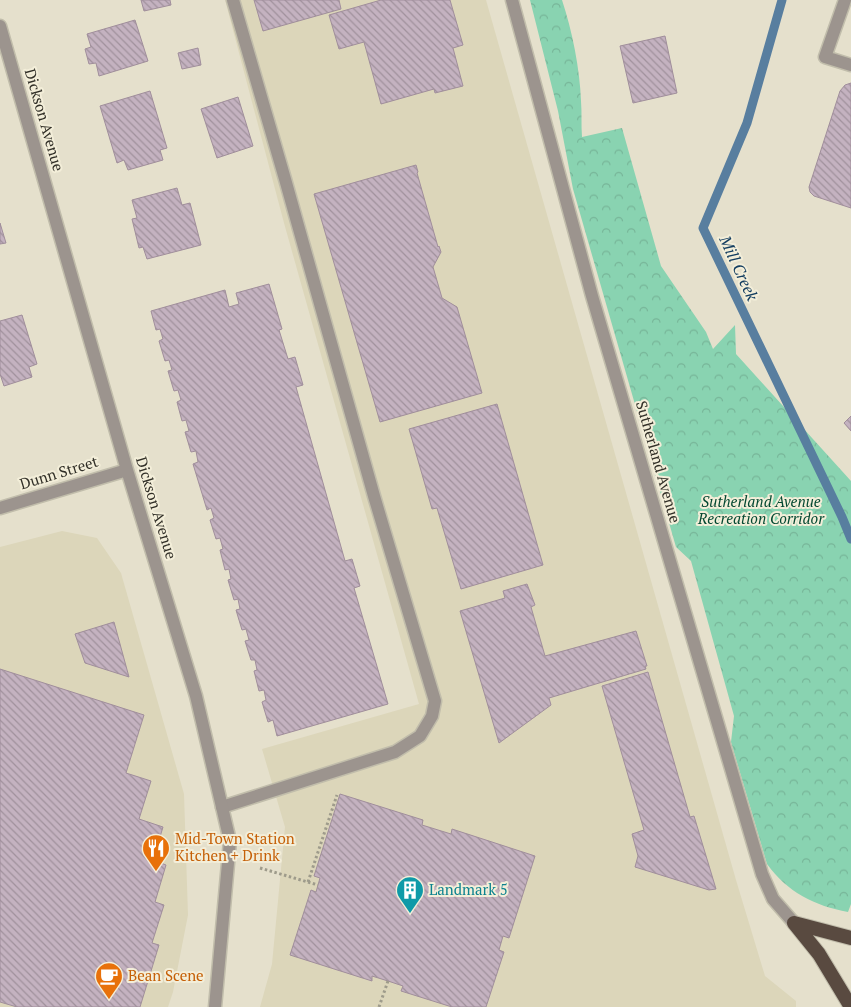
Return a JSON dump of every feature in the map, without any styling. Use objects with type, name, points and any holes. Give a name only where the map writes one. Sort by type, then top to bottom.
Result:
[{"type":"highway","points":[[794,923],[851,938]]},
{"type":"highway","points":[[794,923],[819,954],[851,1007]]},
{"type":"street","points":[[222,807],[395,752],[420,736],[432,716],[435,701],[374,496],[285,179],[232,0]]},
{"type":"street","name":"Sutherland Avenue","points":[[512,0],[592,296],[762,874],[772,899],[794,923]]},
{"type":"street","points":[[845,0],[825,57],[851,65]]},
{"type":"street","name":"Dickson Avenue","points":[[0,26],[126,470],[196,696],[230,841],[215,1007]]},
{"type":"street","name":"Dunn Street","points":[[0,508],[126,470]]},
{"type":"path","points":[[308,882],[346,768]]},
{"type":"path","points":[[260,868],[318,885]]},
{"type":"path","points":[[378,1007],[388,981]]},
{"type":"shaded area","points":[[225,0],[486,0],[765,976],[796,1001],[796,1007],[260,1007],[272,964],[285,827],[262,749],[419,704],[284,223]]},
{"type":"shaded area","points":[[62,531],[97,538],[121,573],[184,794],[188,915],[173,992],[168,1007],[0,1007],[0,547]]},
{"type":"green space","name":"Sutherland Avenue Recreation Corridor","points":[[530,0],[562,0],[577,63],[582,137],[622,128],[661,266],[706,332],[713,349],[735,325],[736,354],[851,481],[851,904],[848,912],[813,902],[783,882],[767,864],[731,742],[734,716],[691,561],[676,547],[573,189],[558,111]]},
{"type":"building","points":[[141,0],[170,0],[171,5],[144,11]]},
{"type":"building","points":[[254,0],[339,0],[341,9],[263,31]]},
{"type":"building","points":[[381,0],[450,0],[463,45],[453,48],[463,86],[435,93],[434,89],[381,104],[364,42],[339,49],[329,15]]},
{"type":"building","points":[[135,20],[148,61],[99,76],[96,63],[89,64],[85,49],[91,47],[87,34]]},
{"type":"building","points":[[665,36],[677,93],[633,103],[620,46]]},
{"type":"building","points":[[198,48],[201,65],[182,69],[178,53]]},
{"type":"building","points":[[851,83],[851,208],[814,196],[810,192],[809,187],[840,91],[845,85]]},
{"type":"building","points":[[150,91],[167,148],[160,150],[163,160],[128,170],[124,160],[117,163],[100,106]]},
{"type":"building","points":[[238,97],[253,146],[217,158],[201,109]]},
{"type":"building","points":[[416,165],[438,247],[441,252],[433,267],[442,298],[457,307],[482,393],[380,422],[314,194]]},
{"type":"building","points":[[177,188],[182,205],[190,203],[201,245],[147,259],[143,247],[139,248],[132,219],[137,218],[132,200]]},
{"type":"building","points":[[0,223],[6,243],[0,244]]},
{"type":"building","points":[[269,284],[282,329],[279,330],[288,359],[295,357],[303,385],[296,387],[345,561],[352,559],[360,586],[354,588],[388,704],[277,736],[273,720],[268,722],[262,702],[266,700],[264,690],[259,691],[254,671],[257,670],[255,660],[251,660],[245,641],[249,640],[246,629],[242,630],[236,610],[240,609],[238,599],[234,600],[228,580],[231,579],[229,569],[225,570],[220,550],[223,549],[220,538],[216,539],[210,520],[214,518],[211,508],[207,510],[193,464],[198,462],[196,451],[191,452],[185,432],[189,431],[186,420],[182,421],[177,402],[181,400],[178,390],[174,391],[168,371],[172,370],[169,360],[165,361],[159,341],[163,339],[160,329],[156,330],[151,311],[225,290],[229,307],[239,304],[236,293]]},
{"type":"building","points":[[22,315],[37,364],[29,367],[32,377],[4,386],[0,374],[0,321]]},
{"type":"building","points":[[497,404],[543,565],[461,589],[437,508],[432,509],[409,429]]},
{"type":"building","points":[[851,416],[851,431],[844,423]]},
{"type":"building","points":[[527,584],[535,605],[531,607],[545,656],[636,631],[647,666],[645,666],[646,669],[549,698],[551,705],[499,743],[460,611],[505,598],[503,591]]},
{"type":"building","points":[[114,622],[129,677],[85,663],[75,634]]},
{"type":"building","points":[[0,669],[144,715],[126,773],[151,781],[139,819],[163,827],[153,860],[166,865],[155,902],[164,905],[152,943],[159,945],[140,1007],[17,1007],[0,1002]]},
{"type":"building","points":[[648,672],[690,817],[694,816],[716,889],[709,890],[635,867],[638,856],[632,834],[644,830],[602,686]]},
{"type":"building","name":"Landmark 5","points":[[340,794],[423,820],[422,825],[451,834],[452,829],[535,856],[509,938],[503,936],[499,950],[504,952],[486,1007],[452,1007],[401,991],[403,986],[388,981],[372,976],[372,981],[290,955],[311,890],[316,892],[320,878],[314,876]]},
{"type":"waterway","name":"Mill Creek","points":[[782,0],[747,123],[703,228],[851,539]]},
{"type":"place","name":"Mid-Town Station Kitchen + Drink","points":[[156,872]]},
{"type":"place","name":"Landmark 5","points":[[410,914]]},
{"type":"place","name":"Bean Scene","points":[[109,1000]]}]
